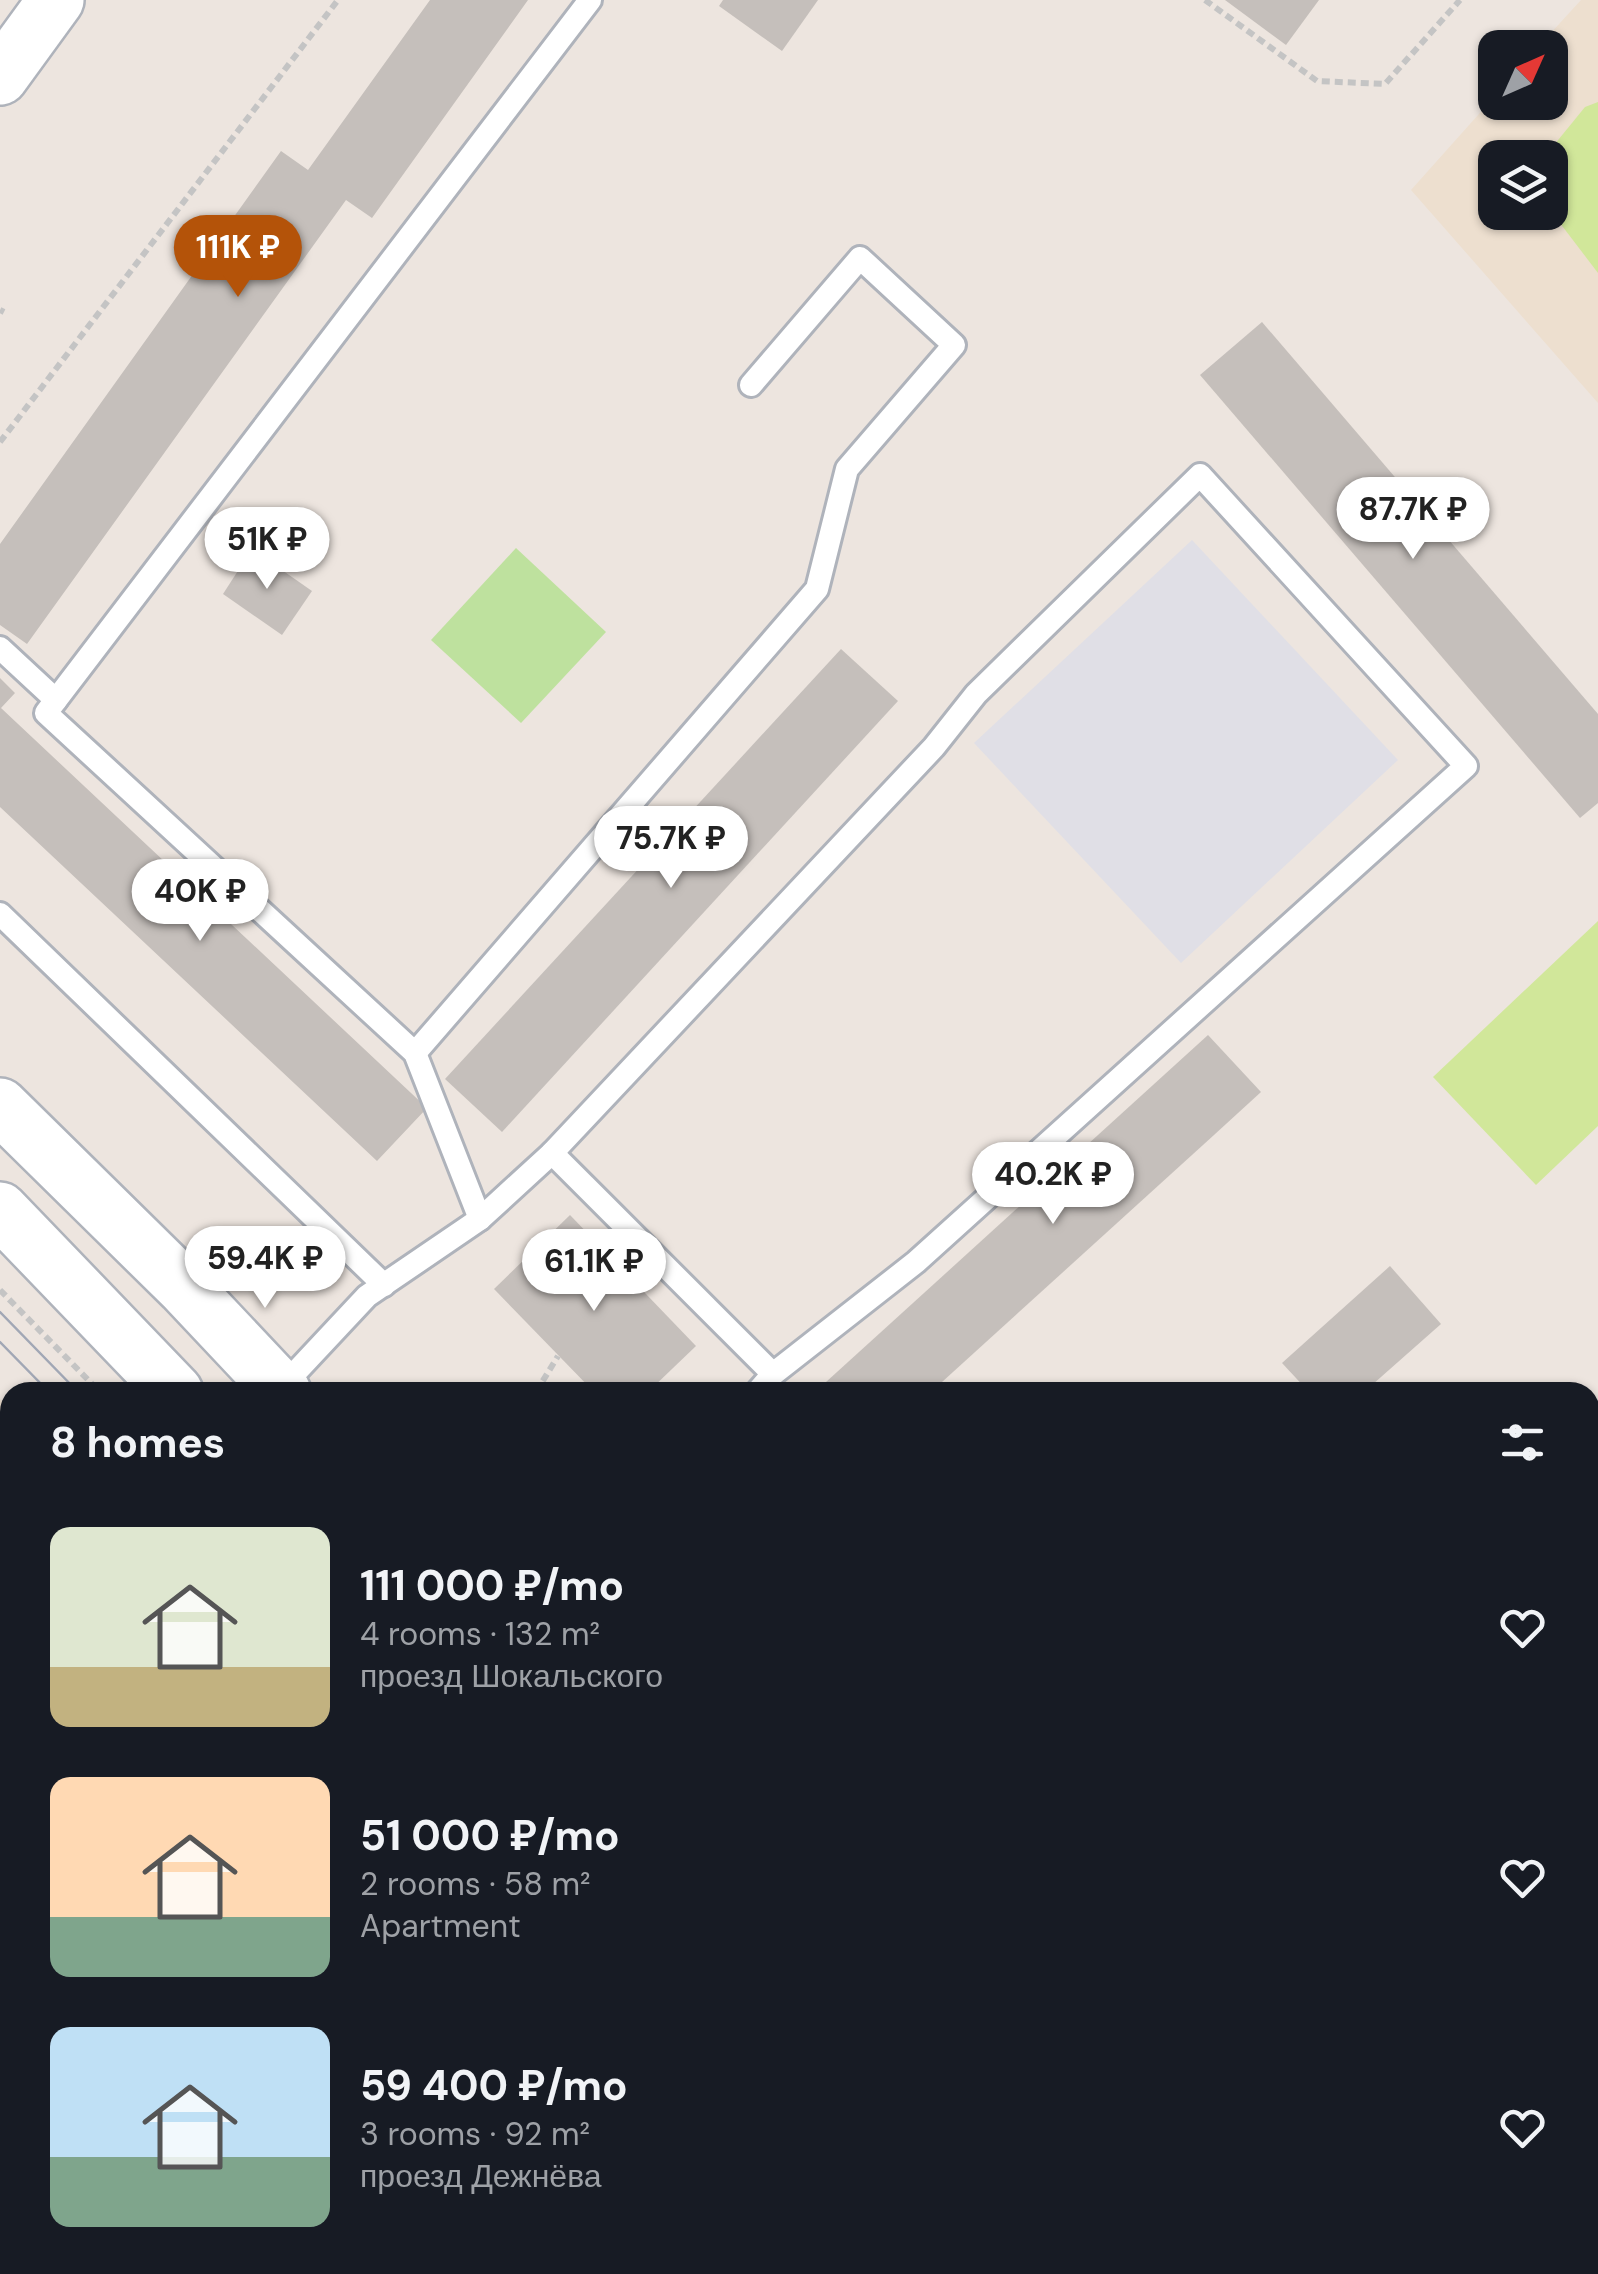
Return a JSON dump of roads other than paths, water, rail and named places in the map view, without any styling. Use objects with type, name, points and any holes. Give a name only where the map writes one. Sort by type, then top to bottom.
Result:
[{"type":"main road","points":[[0,1106],[272,1382]]},
{"type":"main road","points":[[0,1210],[165,1382]]},
{"type":"lane","points":[[480,1219],[415,1052],[46,714],[590,0]]},
{"type":"lane","points":[[415,1052],[817,589],[846,469],[954,346],[860,258],[751,385]]},
{"type":"lane","points":[[289,1382],[367,1296],[480,1219],[552,1153],[934,747],[976,694],[1200,475],[1466,766],[916,1262],[766,1382]]},
{"type":"lane","points":[[0,648],[56,700]]},
{"type":"lane","points":[[0,914],[384,1285]]},
{"type":"lane","points":[[552,1153],[773,1374]]},
{"type":"tram line","points":[[0,1312],[68,1382]]},
{"type":"tram line","points":[[0,1342],[39,1382]]}]
